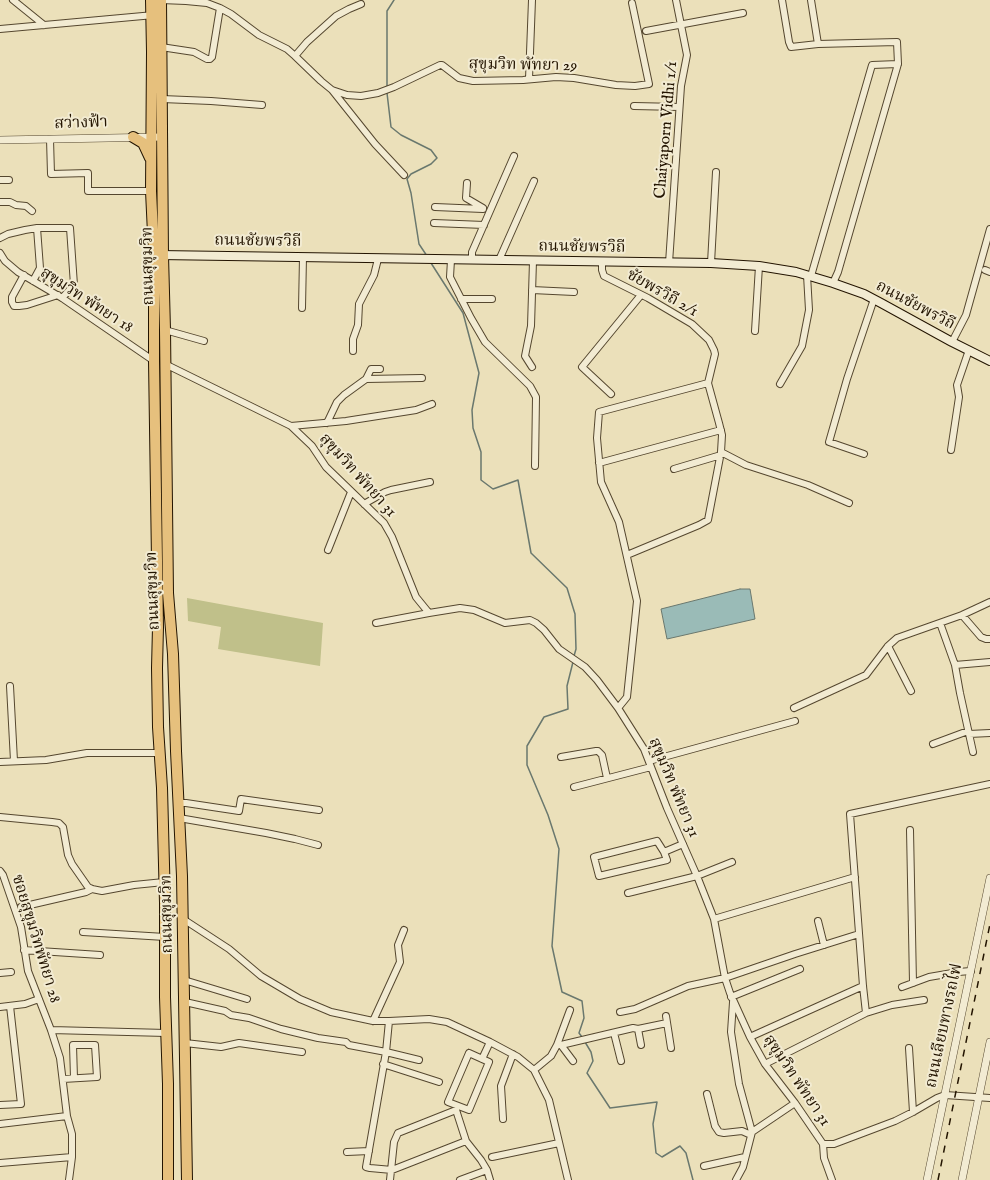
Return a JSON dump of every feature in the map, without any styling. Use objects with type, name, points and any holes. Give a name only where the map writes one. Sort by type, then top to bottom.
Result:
[{"type":"highway","name":"ถนนสุขุมวิท","points":[[151,0],[156,15],[161,47],[163,137],[154,361],[158,627],[157,694],[162,788],[168,1084],[168,1180]]},
{"type":"highway","name":"ถนนสุขุมวิท","points":[[161,0],[156,15],[151,160],[152,191],[165,330],[168,593],[173,654],[183,919],[187,1180]]},
{"type":"highway","points":[[133,137],[143,143],[151,160]]},
{"type":"highway","points":[[157,694],[158,690],[164,688],[170,690],[174,695]]},
{"type":"main road","name":"ถนนชัยพรวิถี","points":[[158,255],[711,263],[778,268],[833,283],[877,301],[990,361]]},
{"type":"street","points":[[14,0],[44,25]]},
{"type":"street","name":"สุขุมวิท พัทยา 29","points":[[161,0],[186,0],[207,3],[220,8],[231,14],[259,35],[287,49],[332,90],[361,96],[394,87],[442,65],[459,78],[473,81],[574,78],[616,85],[635,86],[649,84],[632,3]]},
{"type":"street","points":[[529,79],[532,0]]},
{"type":"street","name":"Chaiyaporn Vidhi 1/1","points":[[669,263],[679,107],[681,86],[687,55],[676,0]]},
{"type":"street","points":[[782,0],[791,47],[818,44],[897,42],[898,64],[838,272],[833,283]]},
{"type":"street","points":[[811,0],[818,44]]},
{"type":"street","points":[[295,56],[307,42],[336,16],[361,4]]},
{"type":"street","points":[[161,47],[194,52],[207,59],[210,59],[212,57],[220,8]]},
{"type":"street","points":[[646,31],[743,13]]},
{"type":"street","points":[[0,29],[156,15]]},
{"type":"street","points":[[30,26],[34,22],[34,16]]},
{"type":"street","points":[[780,384],[802,346],[809,310],[809,276],[872,65],[898,64]]},
{"type":"street","points":[[332,90],[375,144],[404,175]]},
{"type":"street","points":[[162,99],[262,105]]},
{"type":"street","points":[[634,106],[679,107]]},
{"type":"street","name":"สว่างฟ้า","points":[[0,140],[163,137]]},
{"type":"street","points":[[50,139],[52,174],[88,173],[88,191],[152,191]]},
{"type":"street","points":[[472,260],[472,252],[514,156]]},
{"type":"street","points":[[711,263],[716,172]]},
{"type":"street","points":[[0,180],[9,180]]},
{"type":"street","points":[[499,260],[534,182]]},
{"type":"street","points":[[467,183],[466,198],[490,212]]},
{"type":"street","points":[[0,202],[10,202],[16,205],[26,206],[32,211]]},
{"type":"street","points":[[435,207],[483,209]]},
{"type":"street","points":[[434,223],[484,225]]},
{"type":"street","points":[[33,281],[40,268],[38,228]]},
{"type":"street","points":[[0,238],[13,232],[38,228],[70,228],[74,285],[60,296],[27,305],[14,306],[12,297],[24,275]]},
{"type":"street","points":[[952,342],[966,315],[990,229]]},
{"type":"street","name":"สุขุมวิท พัทยา 18","points":[[0,253],[3,260],[18,272],[60,296],[154,361]]},
{"type":"street","points":[[302,308],[303,257]]},
{"type":"street","points":[[353,351],[353,339],[358,328],[359,304],[374,275],[378,259]]},
{"type":"street","points":[[451,260],[450,277],[485,342],[530,386],[536,397],[535,466]]},
{"type":"street","points":[[532,367],[525,356],[531,326],[533,261]]},
{"type":"street","name":"ชัยพรวิถี 2/1","points":[[602,262],[604,276],[692,324],[709,340],[715,354],[708,383],[721,430],[721,453],[708,520],[699,526],[627,555]]},
{"type":"street","points":[[755,331],[759,266]]},
{"type":"street","points":[[532,290],[574,292]]},
{"type":"street","points":[[611,394],[582,367],[641,295]]},
{"type":"street","points":[[461,299],[492,299]]},
{"type":"street","points":[[864,454],[829,442],[847,379],[877,301]]},
{"type":"street","points":[[165,330],[204,342]]},
{"type":"street","points":[[951,450],[959,397],[957,385],[969,350]]},
{"type":"street","name":"สุขุมวิท พัทยา 31","points":[[165,364],[291,426],[312,446],[326,466],[384,523],[392,538],[416,597],[429,613],[460,608],[474,610],[505,623],[530,620],[536,622],[559,649],[582,665],[597,680],[618,708],[644,749],[714,919],[725,978],[732,999],[750,1037],[764,1064],[795,1103],[823,1144],[834,1144],[895,1121],[945,1095]]},
{"type":"street","points":[[327,423],[337,402],[366,379],[371,369],[380,369]]},
{"type":"street","points":[[366,379],[422,378]]},
{"type":"street","points":[[618,708],[627,697],[638,601],[619,522],[600,482],[597,438],[599,412],[708,383]]},
{"type":"street","points":[[291,426],[346,421],[416,410],[432,404]]},
{"type":"street","points":[[599,463],[721,430]]},
{"type":"street","points":[[674,469],[721,453],[746,465],[808,485],[849,504]]},
{"type":"street","points":[[364,504],[385,492],[430,482]]},
{"type":"street","points":[[328,550],[351,492]]},
{"type":"street","points":[[794,708],[866,675],[888,646],[897,638],[962,615],[990,602]]},
{"type":"street","points":[[376,623],[429,613]]},
{"type":"street","points":[[962,615],[981,636],[986,639],[990,639]]},
{"type":"street","points":[[940,623],[955,665],[973,752]]},
{"type":"street","points":[[888,646],[911,691]]},
{"type":"street","points":[[955,665],[990,662]]},
{"type":"street","points":[[10,686],[14,761]]},
{"type":"street","points":[[574,787],[795,721]]},
{"type":"street","points":[[933,744],[969,733],[990,733]]},
{"type":"street","points":[[561,757],[598,751],[602,755],[607,778]]},
{"type":"street","points":[[0,762],[46,760],[87,753],[160,753]]},
{"type":"street","points":[[866,1013],[862,986],[850,814],[990,784]]},
{"type":"street","points":[[179,803],[239,811],[241,799],[318,810]]},
{"type":"street","points":[[0,817],[58,823],[63,827],[68,855],[72,864],[88,887],[92,889],[102,891],[134,885],[164,882]]},
{"type":"street","points":[[179,818],[266,833],[318,845]]},
{"type":"street","points":[[910,830],[913,983]]},
{"type":"street","points":[[657,841],[664,852],[667,860],[599,876],[594,857],[657,841]]},
{"type":"street","points":[[664,852],[683,844]]},
{"type":"street","points":[[628,893],[697,876],[732,862]]},
{"type":"street","name":"ซอยสุขุมวิทพัทยา 28","points":[[0,870],[21,927],[28,971],[51,1030],[60,1058],[67,1116],[72,1134],[72,1157],[69,1180]]},
{"type":"street","points":[[714,919],[855,877]]},
{"type":"street","name":"ถนนเลียบทางรถไฟ","points":[[927,1180],[990,878]]},
{"type":"street","points":[[22,907],[86,892],[92,889]]},
{"type":"street","points":[[183,919],[229,949],[261,976],[300,999],[331,1012],[373,1021],[429,1019],[447,1022],[490,1042],[527,1063],[534,1070],[548,1100],[568,1180]]},
{"type":"street","points":[[818,921],[824,945]]},
{"type":"street","points":[[373,1021],[400,962],[398,945],[404,930]]},
{"type":"street","points":[[83,932],[165,937]]},
{"type":"street","points":[[620,1012],[635,1009],[688,986],[725,978],[859,934]]},
{"type":"street","points":[[24,950],[100,954]]},
{"type":"street","points":[[736,1180],[743,1167],[751,1134],[731,1032],[732,999],[800,969]]},
{"type":"street","points":[[902,987],[929,977],[971,971]]},
{"type":"street","points":[[0,973],[11,972]]},
{"type":"street","points":[[184,980],[247,999]]},
{"type":"street","points":[[750,1037],[862,986]]},
{"type":"street","points":[[0,1007],[25,1004],[38,999]]},
{"type":"street","points":[[764,1064],[866,1013],[892,1005],[924,1000]]},
{"type":"street","points":[[185,1002],[224,1011],[231,1015],[249,1018],[318,1038],[346,1042],[349,1045],[419,1060]]},
{"type":"street","points":[[0,1106],[21,1104],[10,1006]]},
{"type":"street","points":[[534,1070],[551,1056],[559,1045],[570,1010]]},
{"type":"street","points":[[666,1016],[671,1048]]},
{"type":"street","points":[[390,1021],[366,1167],[392,1170],[466,1141]]},
{"type":"street","points":[[559,1045],[633,1028],[638,1029],[667,1023]]},
{"type":"street","points":[[638,1029],[641,1044]]},
{"type":"street","points":[[51,1030],[166,1032]]},
{"type":"street","points":[[614,1033],[621,1061]]},
{"type":"street","points":[[482,1059],[490,1042]]},
{"type":"street","points":[[962,1180],[990,1042]]},
{"type":"street","points":[[185,1043],[222,1047],[239,1043],[302,1052]]},
{"type":"street","points":[[62,1079],[97,1077],[95,1044],[73,1045],[74,1078]]},
{"type":"street","points":[[559,1045],[573,1061]]},
{"type":"street","points":[[909,1048],[913,1112]]},
{"type":"street","points":[[469,1054],[482,1059],[489,1062],[469,1110],[448,1102],[469,1054]]},
{"type":"street","points":[[503,1119],[501,1086],[513,1054]]},
{"type":"street","points":[[383,1064],[439,1082]]},
{"type":"street","points":[[707,1094],[714,1126],[719,1132],[724,1133],[742,1131],[751,1134]]},
{"type":"street","points":[[945,1095],[990,1098]]},
{"type":"street","points":[[751,1134],[795,1103]]},
{"type":"street","points":[[390,1180],[394,1142],[398,1133],[456,1110],[466,1141],[481,1160],[487,1170],[490,1180]]},
{"type":"street","points":[[0,1124],[67,1116]]},
{"type":"street","points":[[492,1157],[559,1143]]},
{"type":"street","points":[[823,1144],[824,1156],[832,1180]]},
{"type":"street","points":[[347,1152],[369,1150]]},
{"type":"street","points":[[0,1163],[72,1157]]},
{"type":"street","points":[[704,1166],[745,1157]]},
{"type":"street","points":[[460,1180],[487,1170]]},
{"type":"green space","points":[[187,598],[323,623],[320,666],[218,649],[221,627],[188,621]]},
{"type":"water","points":[[740,589],[750,589],[755,619],[667,639],[661,609]]},
{"type":"waterway","points":[[387,87],[387,11],[394,0]]},
{"type":"waterway","points":[[387,93],[391,127],[401,135],[431,150],[437,158],[431,164],[411,174],[407,179],[411,193],[419,244],[427,256]]},
{"type":"waterway","points":[[431,263],[463,313],[479,373],[472,410],[473,428],[481,452],[481,480],[493,489],[518,480],[531,553],[567,588],[575,614],[576,649],[574,656]]},
{"type":"waterway","points":[[573,662],[567,686],[568,709],[544,717],[527,746],[527,765],[548,815],[559,849],[552,946],[562,992],[582,1001],[584,1018],[579,1033],[582,1037]]},
{"type":"waterway","points":[[585,1042],[591,1052],[593,1061],[587,1073],[610,1108],[657,1102],[653,1124],[656,1153],[662,1157],[680,1146],[686,1153],[693,1180]]},
{"type":"railway","points":[[938,1180],[990,924]]}]
